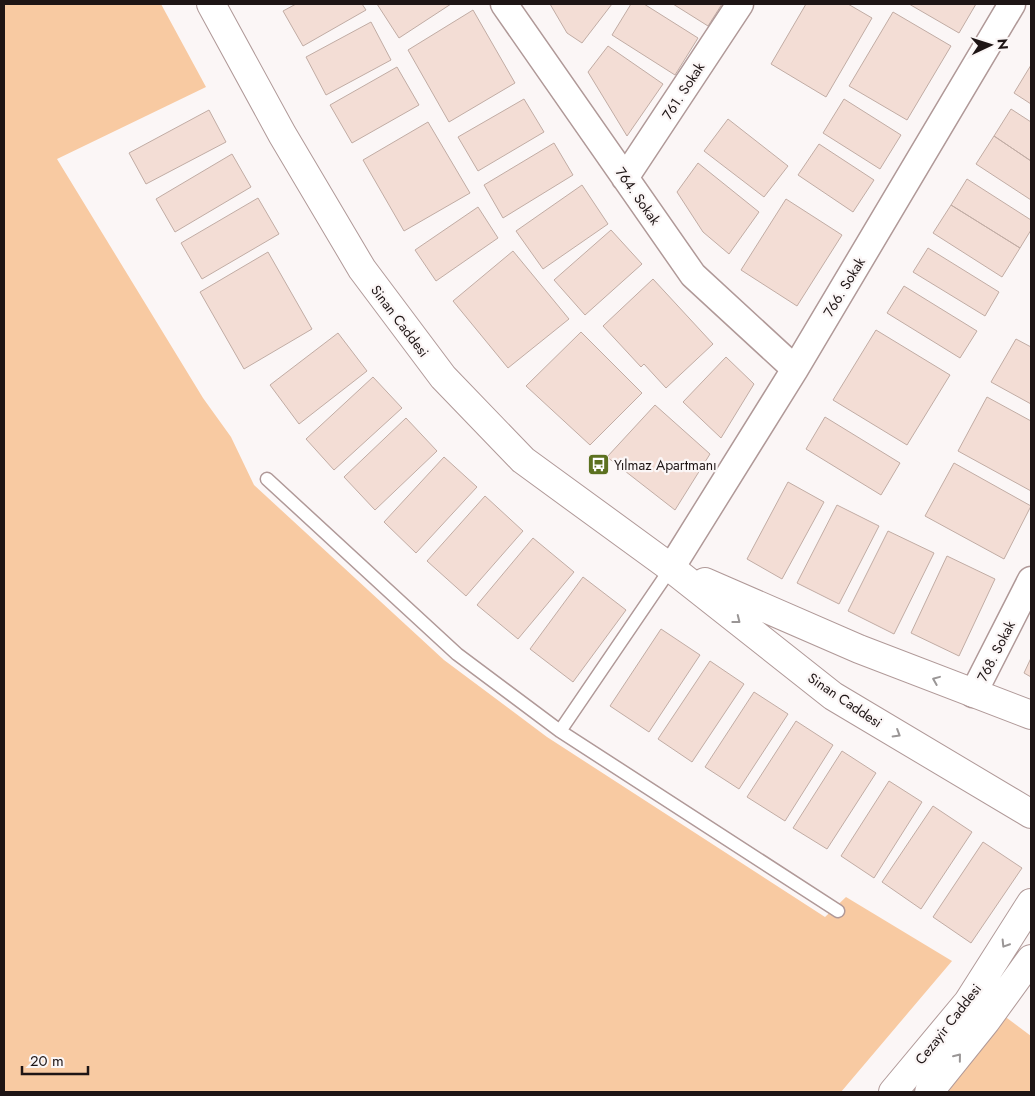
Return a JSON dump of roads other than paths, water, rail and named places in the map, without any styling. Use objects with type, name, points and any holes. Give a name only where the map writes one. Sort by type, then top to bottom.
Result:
[{"type":"main road","name":"Sinan Caddesi","points":[[211,4],[282,134],[362,269],[443,378],[523,460],[671,568],[833,696],[1031,814]]},
{"type":"main road","name":"Sinan Caddesi","points":[[671,568],[859,649],[1031,715]]},
{"type":"main road","name":"Cezayir Caddesi","points":[[929,1092],[977,1012],[1031,902]]},
{"type":"main road","name":"Cezayir Caddesi","points":[[893,1092],[1031,959]]},
{"type":"street","name":"764. Sokak","points":[[504,4],[694,275],[795,369]]},
{"type":"street","name":"761. Sokak","points":[[626,178],[740,4]]},
{"type":"street","name":"766. Sokak","points":[[671,568],[795,369],[1012,4]]},
{"type":"street","name":"768. Sokak","points":[[974,694],[1031,580]]},
{"type":"lane","points":[[267,479],[457,654],[560,731],[838,911]]},
{"type":"lane","points":[[560,731],[671,568]]},
{"type":"place","name":"Yılmaz Apartmanı","points":[[598,465]]}]
